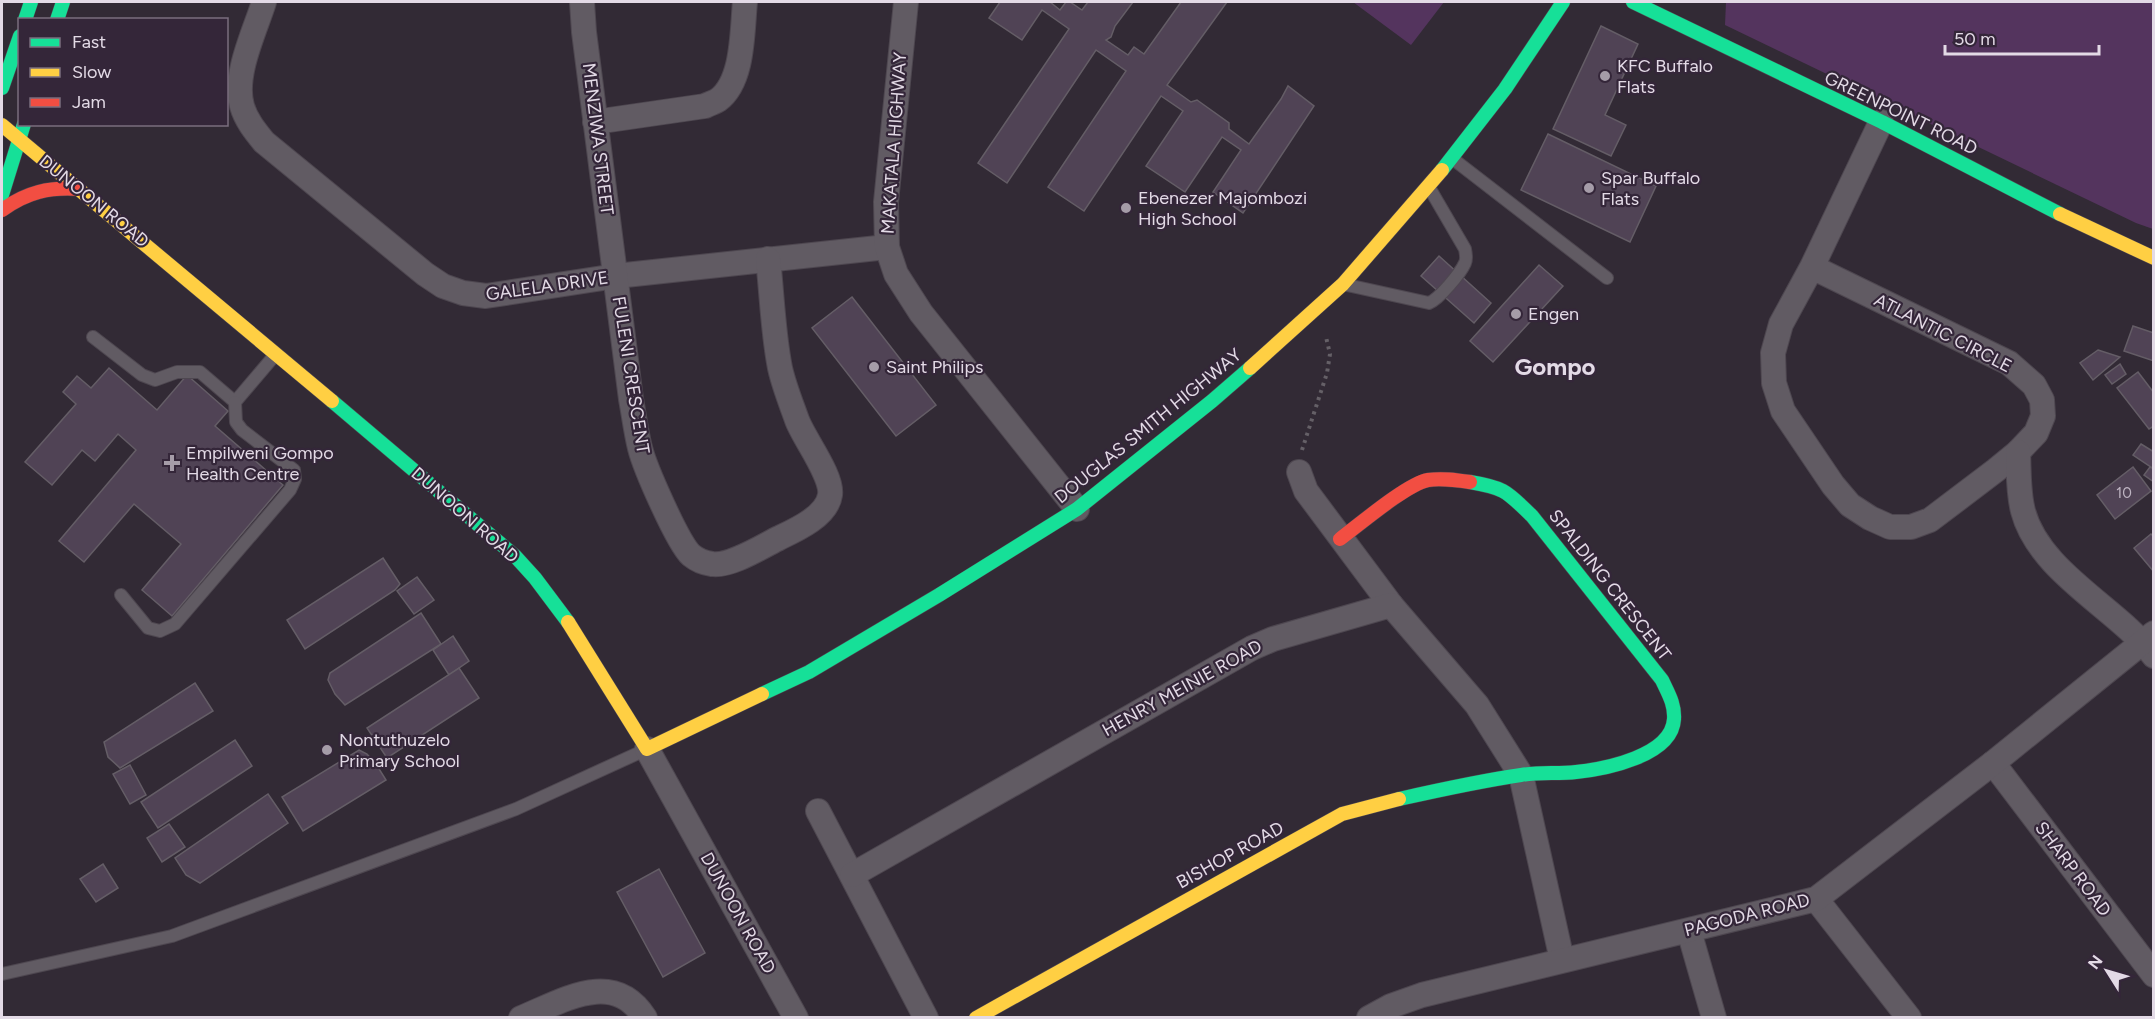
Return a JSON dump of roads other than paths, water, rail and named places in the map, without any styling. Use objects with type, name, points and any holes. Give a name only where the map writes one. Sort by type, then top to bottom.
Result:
[{"type":"street","points":[[26,18],[31,2]]},
{"type":"street","points":[[58,18],[63,2]]},
{"type":"street","name":"GALELA DRIVE","points":[[264,2],[243,67],[240,87],[242,105],[250,126],[264,142],[424,274],[443,286],[463,294],[486,296],[616,276],[887,247]]},
{"type":"street","name":"MENZIWA STREET","points":[[582,2],[595,122],[616,276]]},
{"type":"street","points":[[595,122],[705,106],[718,100],[729,88],[736,74],[745,2]]},
{"type":"street","name":"MAKATALA HIGHWAY","points":[[906,2],[886,202],[887,247],[896,274],[921,313],[1077,509]]},
{"type":"street","name":"DOUGLAS SMITH HIGHWAY","points":[[646,749],[809,672],[930,601],[1077,509],[1212,401],[1343,284],[1429,187],[1453,159],[1505,89],[1563,2]]},
{"type":"street","name":"GREENPOINT ROAD","points":[[1633,2],[1679,13],[1881,122],[2104,236],[2154,258]]},
{"type":"street","points":[[2,88],[18,42]]},
{"type":"street","name":"ATLANTIC CIRCLE","points":[[1812,267],[2009,363],[2034,385],[2043,400],[2043,416],[2036,433],[2018,452],[1930,520],[1911,527],[1890,527],[1850,505],[1833,485],[1783,411],[1774,383],[1773,353],[1781,324],[1812,267],[1881,122]]},
{"type":"street","name":"DUNOON ROAD","points":[[2,124],[483,528],[534,576],[571,624],[646,749],[796,1017]]},
{"type":"street","points":[[2,195],[23,126]]},
{"type":"street","points":[[2,210],[34,190],[53,186],[79,189]]},
{"type":"street","name":"FULENI CRESCENT","points":[[616,276],[631,399],[641,451],[659,496],[683,545],[691,555],[702,562],[715,565],[729,561],[805,524],[826,505],[830,494],[828,481],[799,425],[780,368],[768,259]]},
{"type":"street","points":[[2018,452],[2019,489],[2023,512],[2033,535],[2066,574],[2150,644]]},
{"type":"street","points":[[1299,472],[1306,491],[1340,539],[1391,604],[1477,705],[1521,775],[1562,960]]},
{"type":"street","name":"SPALDING CRESCENT","points":[[1340,539],[1413,485],[1428,480],[1448,479],[1495,486],[1507,492],[1532,516],[1671,695],[1676,711],[1674,727],[1665,740],[1640,757],[1582,771],[1521,775]]},
{"type":"street","name":"HENRY MEINIE ROAD","points":[[852,875],[1252,648],[1273,639],[1391,604]]},
{"type":"street","name":"PAGODA ROAD","points":[[1369,1017],[1422,995],[1816,899],[2150,644]]},
{"type":"street","name":"SHARP ROAD","points":[[1993,763],[2154,975]]},
{"type":"street","name":"BISHOP ROAD","points":[[975,1017],[1342,814],[1371,805],[1521,775]]},
{"type":"street","points":[[818,811],[926,1017]]},
{"type":"street","points":[[1816,899],[1909,1017]]},
{"type":"street","points":[[1689,931],[1714,1017]]},
{"type":"street","points":[[521,1017],[588,992],[603,990],[618,993],[632,1001],[645,1017]]},
{"type":"lane","points":[[1453,159],[1607,278]]},
{"type":"lane","points":[[1343,284],[1429,303],[1440,295],[1464,264],[1466,256],[1465,249],[1429,187]]},
{"type":"lane","points":[[93,337],[142,375],[154,380],[177,372],[200,372],[236,402]]},
{"type":"lane","points":[[121,595],[148,628],[160,631],[175,624],[290,490],[295,479],[294,470],[242,430],[236,422],[236,402],[275,354]]},
{"type":"lane","points":[[2,974],[172,936],[516,809],[646,749]]},
{"type":"place","name":"KFC Buffalo Flats","points":[[1605,76]]},
{"type":"place","name":"Spar Buffalo Flats","points":[[1589,188]]},
{"type":"place","name":"Ebenezer Majombozi High School","points":[[1126,208]]},
{"type":"place","name":"Engen","points":[[1516,314]]},
{"type":"place","name":"Saint Philips","points":[[874,367]]},
{"type":"place","name":"Empilweni Gompo Health Centre","points":[[172,463]]},
{"type":"place","name":"Nontuthuzelo Primary School","points":[[327,750]]},
{"type":"district","name":"Gompo","points":[[1555,367]]}]
